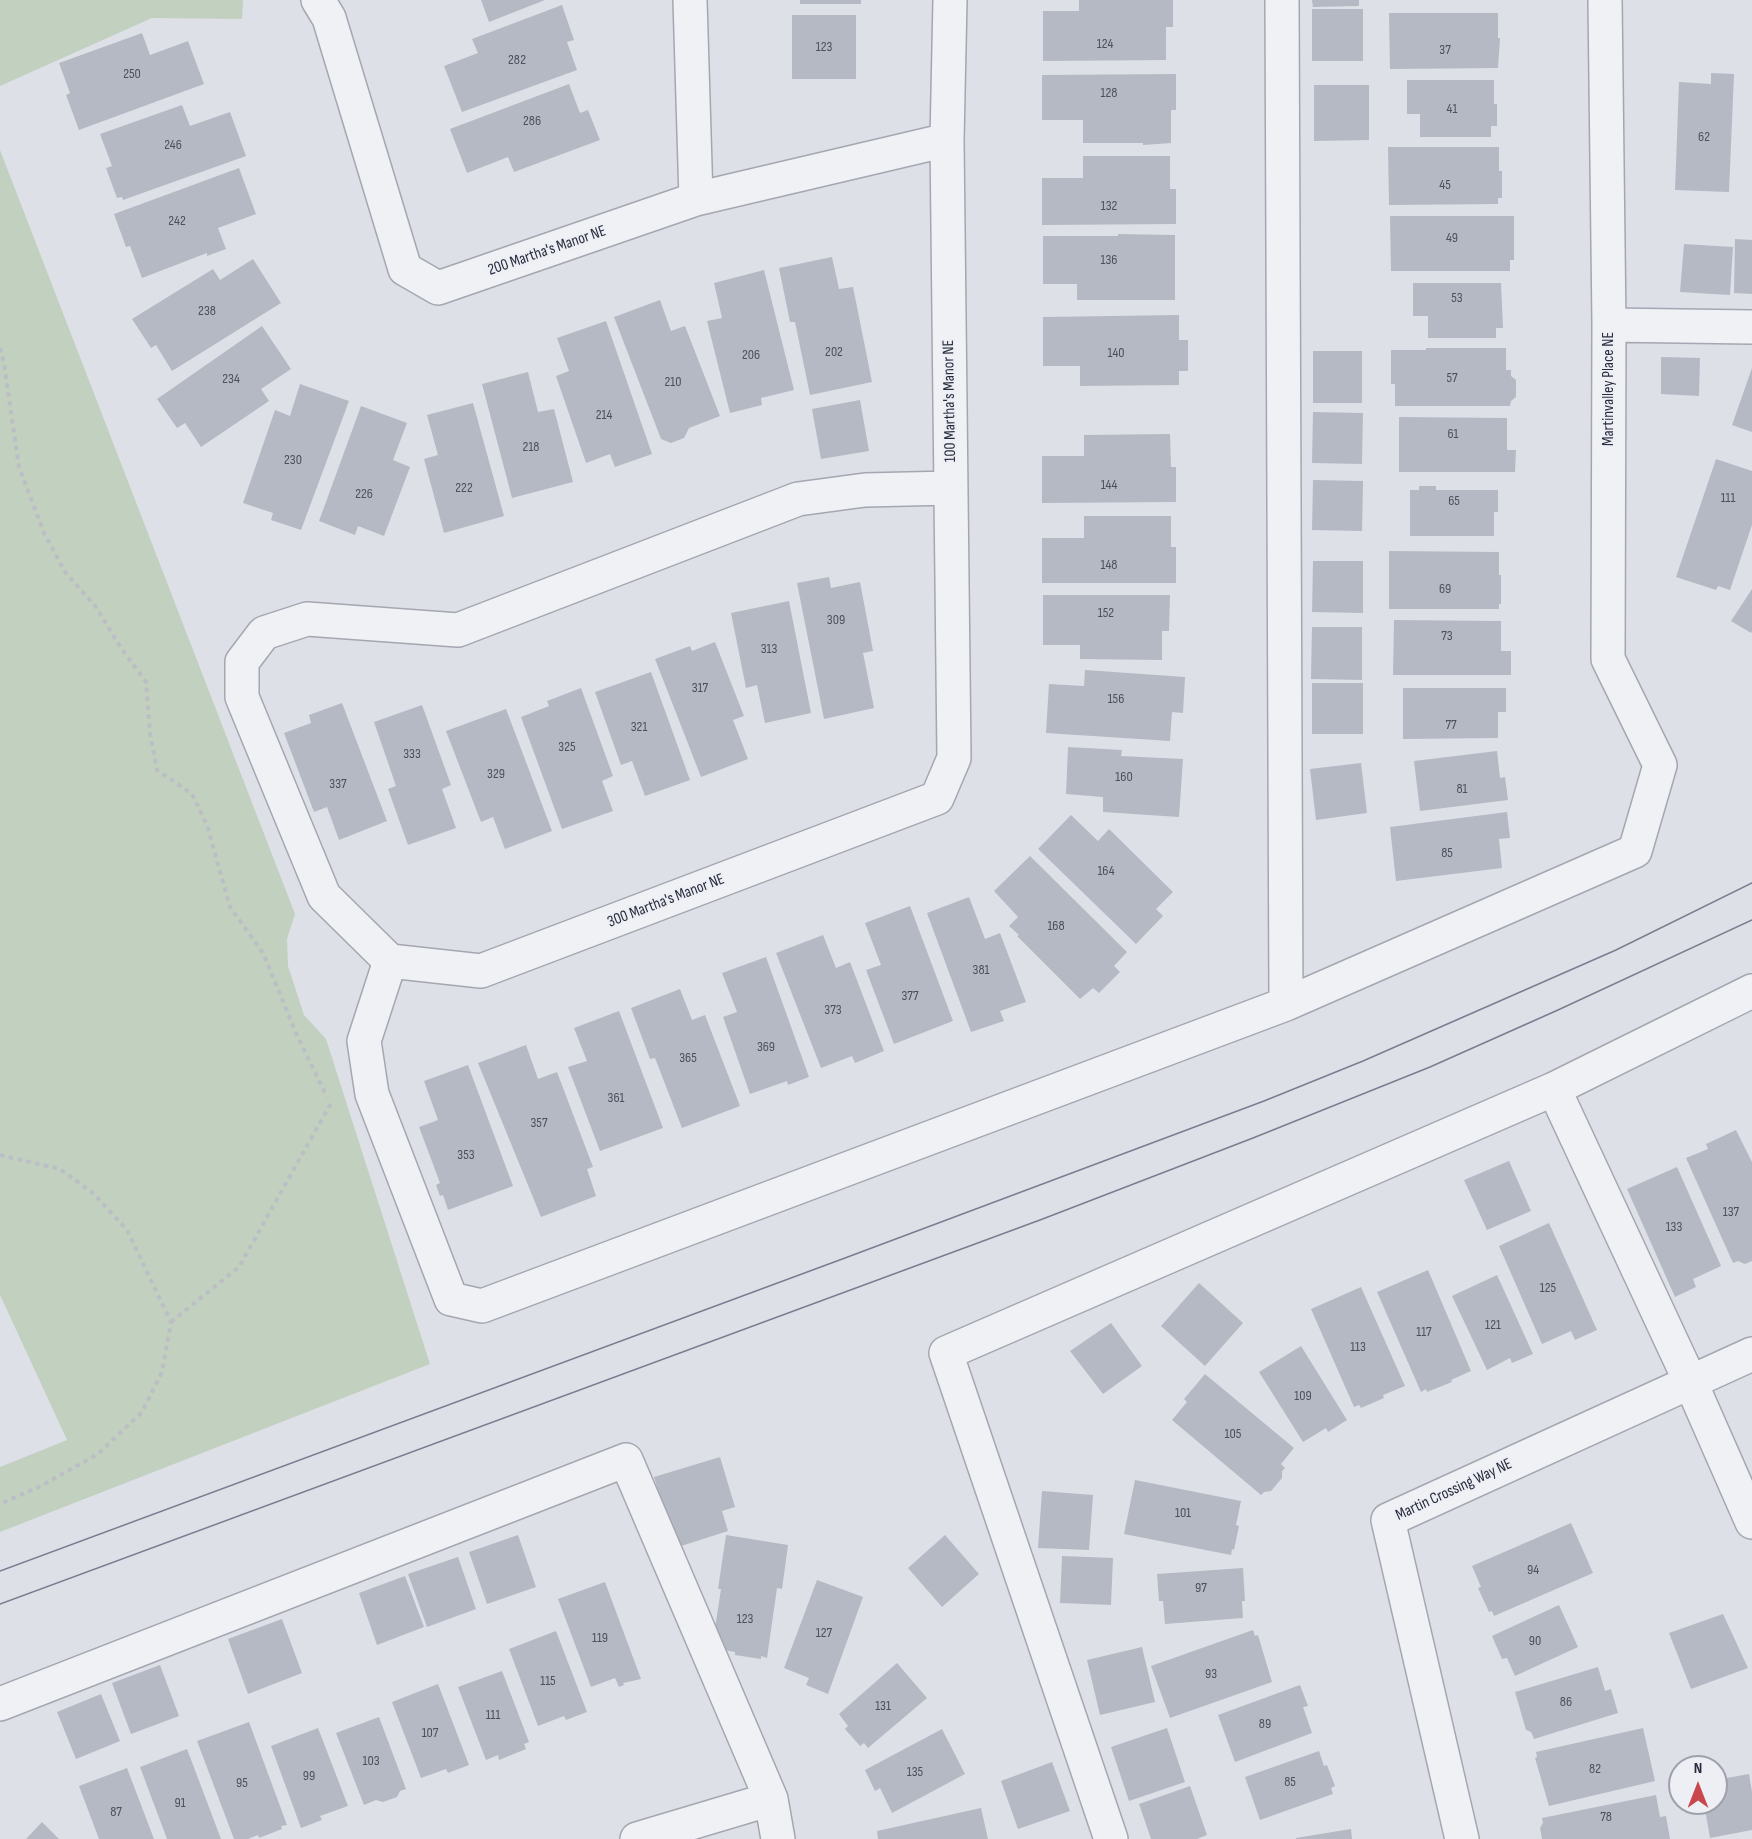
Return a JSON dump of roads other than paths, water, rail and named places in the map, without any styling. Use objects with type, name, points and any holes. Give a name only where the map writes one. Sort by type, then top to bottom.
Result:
[{"type":"street","points":[[690,0],[696,199]]},
{"type":"street","name":"100 Martha's Manor NE","points":[[937,798],[954,758],[947,140],[950,0]]},
{"type":"street","points":[[951,488],[865,489],[798,499],[458,630],[307,619],[264,633],[242,662],[242,697],[324,896],[390,961],[364,1041],[372,1094],[451,1299],[482,1306],[1286,1004],[1282,0]]},
{"type":"street","name":"Martinvalley Place NE","points":[[1286,1004],[1635,851],[1660,765],[1608,659],[1609,325],[1605,0]]},
{"type":"street","name":"200 Martha's Manor NE","points":[[324,9],[405,269],[438,288],[696,199],[947,140]]},
{"type":"street","points":[[1609,325],[1752,327]]},
{"type":"street","name":"300 Martha's Manor NE","points":[[390,961],[481,971],[937,798]]},
{"type":"street","points":[[1111,1839],[946,1353],[1554,1089],[1752,991]]},
{"type":"street","points":[[1554,1089],[1690,1381],[1752,1522]]},
{"type":"street","name":"Martin Crossing Way NE","points":[[1462,1839],[1388,1520],[1752,1354]]},
{"type":"street","points":[[0,1704],[626,1460],[771,1799],[778,1839]]},
{"type":"street","points":[[637,1839],[771,1799]]},
{"type":"tram line","points":[[0,1571],[1264,1101],[1363,1061],[1616,950],[1752,883]]},
{"type":"tram line","points":[[0,1604],[1040,1220],[1253,1138],[1430,1067],[1752,920]]}]
